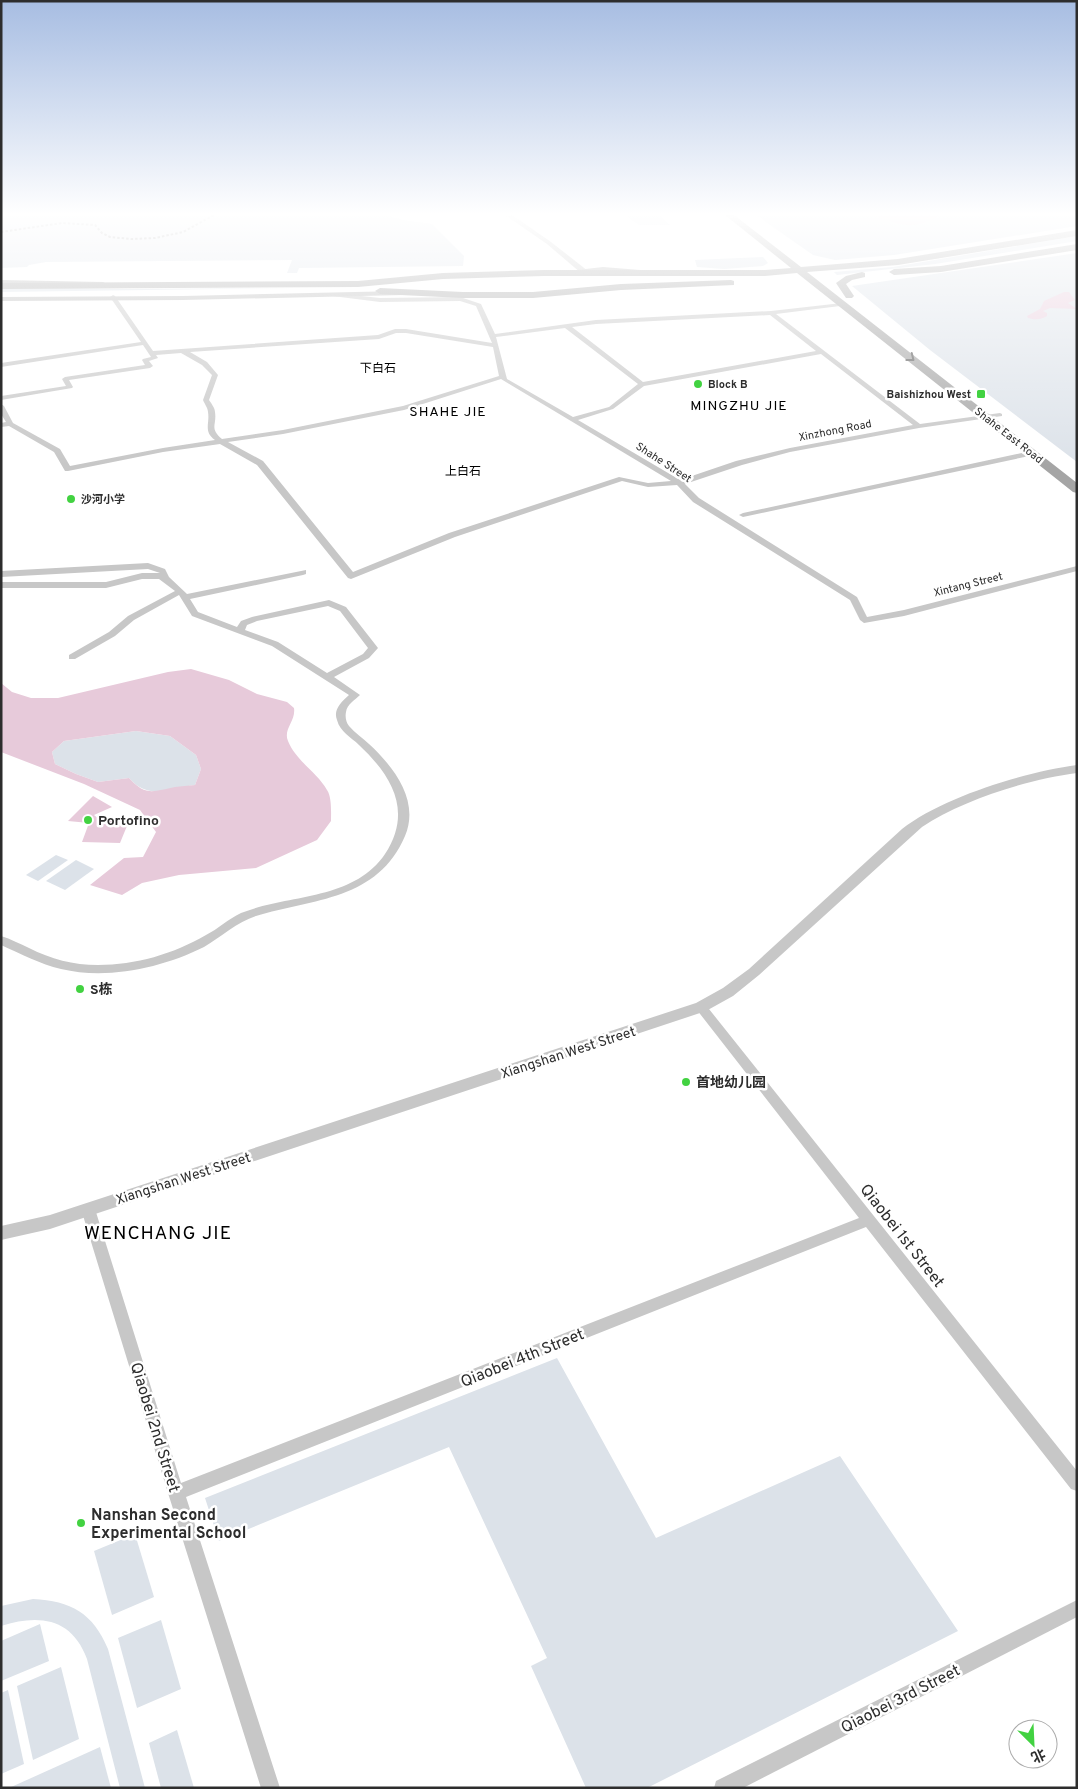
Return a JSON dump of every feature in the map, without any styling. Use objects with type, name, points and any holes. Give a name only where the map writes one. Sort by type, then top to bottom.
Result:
[{"type":"main road","name":"Shahe East Road","points":[[834,298],[1077,489]]},
{"type":"main road","name":"Shahe East Road","points":[[852,298],[1077,475]]},
{"type":"street","points":[[114,298],[152,356]]},
{"type":"street","points":[[359,298],[460,299],[479,305]]},
{"type":"street","points":[[1,406],[5,424],[58,451],[68,469],[219,440],[292,430],[404,408],[502,377],[496,346],[479,305],[482,298]]},
{"type":"street","points":[[492,336],[565,325],[634,319],[771,313],[840,304]]},
{"type":"street","points":[[771,313],[919,426]]},
{"type":"street","points":[[565,325],[642,384]]},
{"type":"street","points":[[1,398],[70,386],[65,379],[150,366],[145,360],[152,356],[181,350],[379,337],[406,331],[496,346]]},
{"type":"street","points":[[1,366],[144,344]]},
{"type":"street","points":[[181,350],[212,368],[215,375],[206,400],[212,411],[210,428],[219,440]]},
{"type":"street","points":[[572,419],[611,408],[642,384],[821,352]]},
{"type":"street","name":"Shahe Street","points":[[502,377],[679,483],[696,500],[843,591],[854,599],[864,620]]},
{"type":"street","name":"Xinzhong Road","points":[[219,440],[260,463],[351,576],[452,535],[622,479],[648,485],[679,483],[739,463],[790,450],[919,426],[1000,415]]},
{"type":"street","points":[[743,515],[1031,453]]},
{"type":"street","points":[[1,574],[148,566],[160,568],[165,572],[166,578],[183,594],[195,614],[275,644],[355,695],[346,702],[341,711],[341,720],[348,730],[378,758],[393,776],[402,795],[405,815],[401,834],[390,858],[377,870],[343,890],[316,899],[249,914],[186,951],[160,960],[130,967],[75,969],[56,965],[1,940]]},
{"type":"street","name":"Xintang Street","points":[[864,620],[904,612],[1077,568]]},
{"type":"street","points":[[72,657],[112,634],[131,618],[183,594],[303,572]]},
{"type":"street","points":[[1,584],[106,585],[142,576],[166,578]]},
{"type":"street","points":[[240,630],[244,623],[255,618],[329,603],[340,606],[373,648],[366,656],[327,677]]},
{"type":"street","name":"Xiangshan West Street","points":[[1,1233],[37,1225],[88,1209],[701,1007],[719,998],[746,978],[907,832],[926,818],[956,803],[1035,777],[1077,769]]},
{"type":"street","name":"Qiaobei 1st Street","points":[[701,1007],[1077,1484]]},
{"type":"street","name":"Qiaobei 2nd Street","points":[[88,1209],[176,1493],[271,1788]]},
{"type":"street","name":"Qiaobei 4th Street","points":[[176,1493],[869,1220]]},
{"type":"street","name":"Qiaobei 3rd Street","points":[[723,1788],[1077,1608]]},
{"type":"shaded area","points":[[867,298],[1077,298],[1077,462],[930,350]]},
{"type":"shaded area","points":[[1050,298],[1074,298],[1075,300],[1068,303],[1077,309],[1050,308],[1043,311],[1047,313],[1045,317],[1038,319],[1028,318],[1027,316],[1040,309],[1044,301]]},
{"type":"shaded area","points":[[191,669],[229,680],[257,694],[287,702],[294,708],[287,733],[288,741],[296,755],[318,778],[329,793],[331,821],[317,840],[256,868],[179,875],[142,883],[122,895],[90,885],[124,858],[143,857],[156,832],[140,810],[84,784],[1,752],[1,683],[12,692],[31,698],[58,698],[168,672]],"holes":[[[136,731],[170,736],[196,755],[201,769],[195,785],[150,791],[140,788],[129,778],[98,782],[55,764],[52,752],[64,741]]]},
{"type":"shaded area","points":[[136,731],[170,736],[196,755],[201,769],[195,785],[152,791],[144,789],[129,778],[98,782],[55,764],[52,752],[64,741]]},
{"type":"shaded area","name":"Portofino","points":[[93,796],[112,807],[94,815],[100,820],[129,821],[120,843],[82,842],[89,823],[68,821]]},
{"type":"shaded area","points":[[56,855],[68,860],[38,881],[26,875]]},
{"type":"shaded area","points":[[76,860],[94,869],[65,890],[46,881]]},
{"type":"shaded area","points":[[557,1358],[656,1538],[840,1456],[958,1631],[647,1788],[586,1788],[531,1666],[547,1658],[449,1447],[219,1541],[205,1498]]},
{"type":"shaded area","points":[[135,1534],[154,1597],[112,1615],[94,1551]]},
{"type":"shaded area","points":[[33,1599],[59,1603],[79,1611],[88,1618],[102,1637],[108,1649],[145,1788],[120,1788],[87,1659],[81,1645],[73,1635],[63,1627],[41,1620],[28,1620],[1,1626],[1,1606]]},
{"type":"shaded area","points":[[161,1620],[181,1689],[137,1708],[118,1638]]},
{"type":"shaded area","points":[[40,1624],[49,1661],[1,1681],[1,1641]]},
{"type":"shaded area","points":[[61,1667],[79,1739],[33,1760],[17,1686]]},
{"type":"shaded area","points":[[8,1690],[24,1764],[1,1774],[1,1693]]},
{"type":"shaded area","points":[[177,1730],[194,1788],[161,1788],[149,1743]]},
{"type":"shaded area","points":[[100,1747],[111,1788],[9,1788]]},
{"type":"place","name":"Block B","points":[[698,384]]},
{"type":"place","name":"Baishizhou West","points":[[981,394]]},
{"type":"place","name":"沙河小学","points":[[71,499]]},
{"type":"place","name":"Portofino","points":[[88,820]]},
{"type":"place","name":"S栋","points":[[80,989]]},
{"type":"place","name":"首地幼儿园","points":[[686,1082]]},
{"type":"place","name":"Nanshan Second Experimental School","points":[[81,1523]]},
{"type":"district","name":"下白石","points":[[378,368]]},
{"type":"district","name":"MINGZHU JIE","points":[[739,405]]},
{"type":"district","name":"SHAHE JIE","points":[[448,411]]},
{"type":"district","name":"上白石","points":[[463,471]]},
{"type":"district","name":"WENCHANG JIE","points":[[158,1232]]}]
